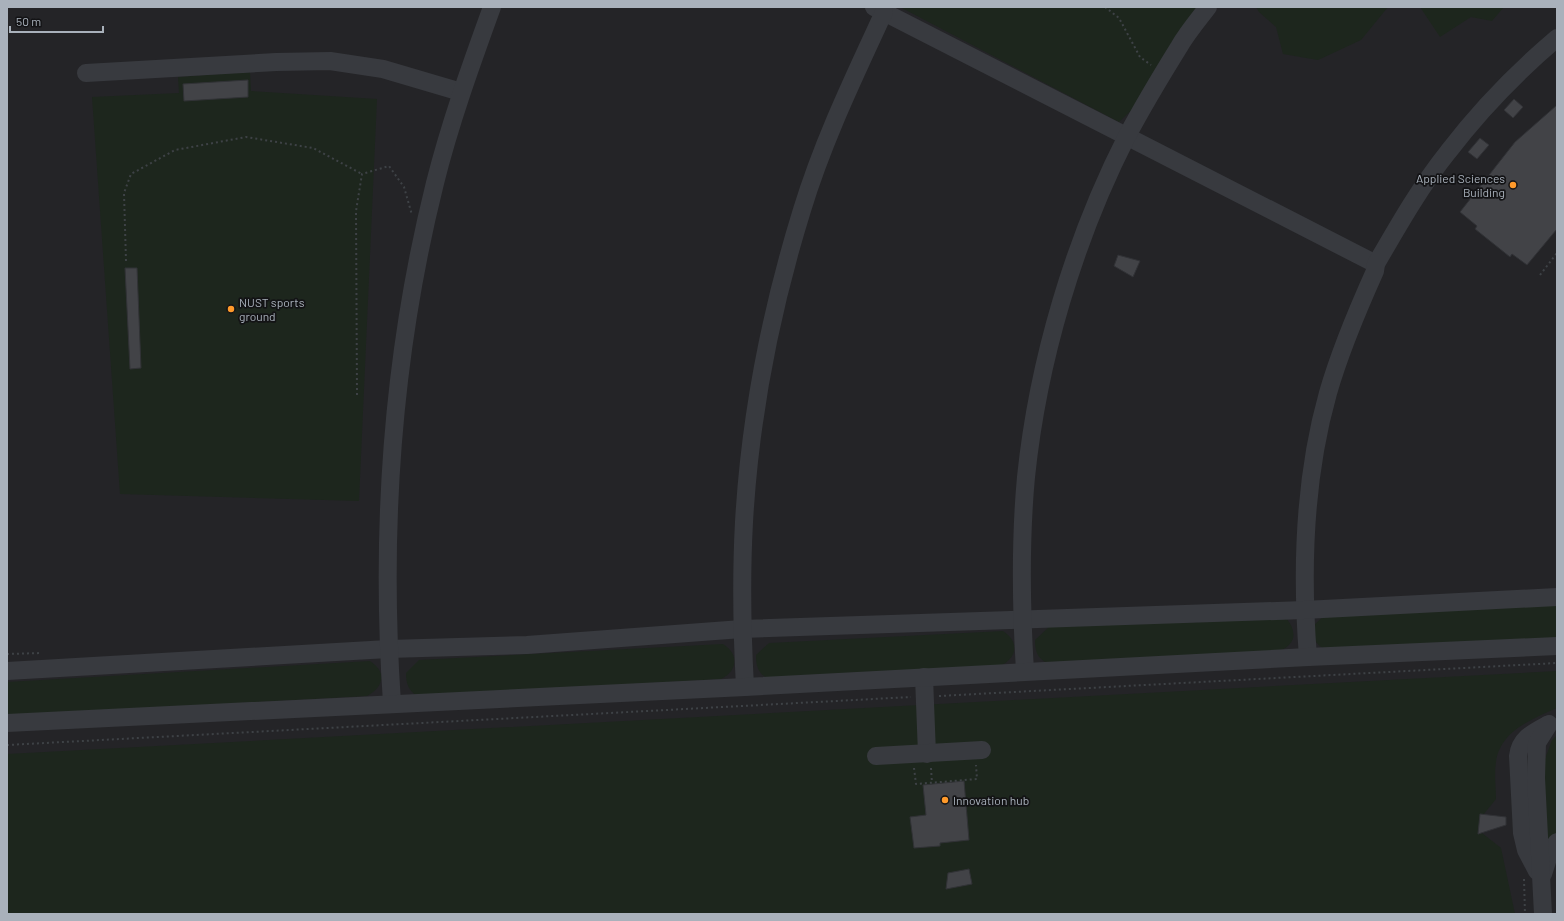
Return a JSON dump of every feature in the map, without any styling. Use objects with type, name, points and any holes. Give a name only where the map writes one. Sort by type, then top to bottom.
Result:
[{"type":"street","points":[[392,703],[388,649],[386,555],[390,461],[400,367],[415,275],[435,183],[461,92],[492,7]]},
{"type":"street","points":[[1025,671],[1022,619],[1021,548],[1026,477],[1036,406],[1052,336],[1072,268],[1097,201],[1127,136],[1180,46],[1208,7]]},
{"type":"street","points":[[745,687],[742,629],[744,522],[755,416],[774,312],[802,209],[839,109],[879,10],[1376,264]]},
{"type":"street","points":[[1308,656],[1304,610],[1305,537],[1313,464],[1328,393],[1351,324],[1375,271],[1376,264],[1412,203],[1447,152],[1487,105],[1530,61],[1557,38]]},
{"type":"street","points":[[86,73],[276,62],[330,61],[383,69],[461,92]]},
{"type":"street","points":[[7,671],[388,649],[527,645],[742,629],[1304,610],[1557,596]]},
{"type":"street","points":[[7,723],[392,703],[745,687],[1308,656],[1557,646]]},
{"type":"street","points":[[920,754],[924,677]]},
{"type":"street","points":[[1543,914],[1536,778],[1537,743],[1553,722]]},
{"type":"street","points":[[876,756],[978,750]]},
{"type":"street","points":[[1541,880],[1550,852],[1557,842]]},
{"type":"path","points":[[1105,7],[1119,18],[1140,57],[1164,73]]},
{"type":"path","points":[[126,261],[124,193],[131,174],[174,150],[246,137],[313,148],[362,174],[389,166],[404,187],[412,215]]},
{"type":"path","points":[[357,395],[356,211],[362,174]]},
{"type":"path","points":[[1540,275],[1557,253]]},
{"type":"path","points":[[7,654],[47,652]]},
{"type":"path","points":[[7,745],[1557,663]]},
{"type":"path","points":[[920,754],[916,784],[977,779],[978,750]]},
{"type":"shaded area","points":[[7,7],[1557,7],[1557,914],[7,914]]},
{"type":"shaded area","points":[[900,7],[1201,7],[1141,101],[1119,122]]},
{"type":"shaded area","points":[[1256,7],[1388,7],[1361,40],[1318,60],[1283,54],[1276,27],[1259,12]]},
{"type":"shaded area","points":[[1420,7],[1504,7],[1492,21],[1471,17],[1440,37]]},
{"type":"shaded area","points":[[250,72],[251,91],[377,99],[359,501],[120,494],[92,97],[179,93],[178,77]]},
{"type":"shaded area","points":[[1557,603],[1557,638],[1324,649],[1315,640],[1313,634],[1313,626],[1326,614]]},
{"type":"shaded area","points":[[1287,619],[1292,629],[1293,637],[1289,645],[1280,651],[1047,663],[1037,654],[1035,648],[1035,640],[1049,627]]},
{"type":"shaded area","points":[[1003,631],[1012,640],[1014,650],[1010,659],[1000,666],[767,678],[758,669],[756,663],[756,655],[769,643]]},
{"type":"shaded area","points":[[723,644],[732,653],[734,663],[730,672],[721,679],[417,696],[410,689],[406,680],[406,673],[419,660]]},
{"type":"shaded area","points":[[370,661],[379,670],[381,679],[377,688],[367,696],[7,716],[7,682]]},
{"type":"shaded area","points":[[1557,671],[1557,708],[1528,722],[1510,734],[1504,742],[1499,751],[1496,762],[1496,799],[1483,815],[1480,815],[1478,834],[1482,833],[1501,848],[1515,914],[7,914],[7,754]]},
{"type":"shaded area","points":[[1557,735],[1557,832],[1544,852],[1542,767],[1552,740]]},
{"type":"building","points":[[248,80],[248,97],[184,101],[183,84]]},
{"type":"building","points":[[1514,99],[1523,107],[1513,118],[1504,110]]},
{"type":"building","name":"Applied Sciences Building","points":[[1557,105],[1557,229],[1527,265],[1512,254],[1510,257],[1475,229],[1477,226],[1460,212],[1515,142]]},
{"type":"building","points":[[1480,138],[1489,145],[1477,159],[1468,152]]},
{"type":"building","points":[[1118,255],[1140,261],[1133,277],[1114,266]]},
{"type":"building","points":[[125,268],[137,268],[141,368],[130,369]]},
{"type":"building","name":"Innovation hub","points":[[964,781],[969,840],[940,843],[940,846],[914,848],[910,817],[926,815],[923,785]]},
{"type":"building","points":[[1480,814],[1506,817],[1506,825],[1478,834]]},
{"type":"building","points":[[969,869],[972,884],[946,889],[948,873]]},
{"type":"place","name":"Applied Sciences Building","points":[[1513,185]]},
{"type":"place","name":"NUST sports ground","points":[[231,309]]},
{"type":"place","name":"Innovation hub","points":[[945,800]]}]
